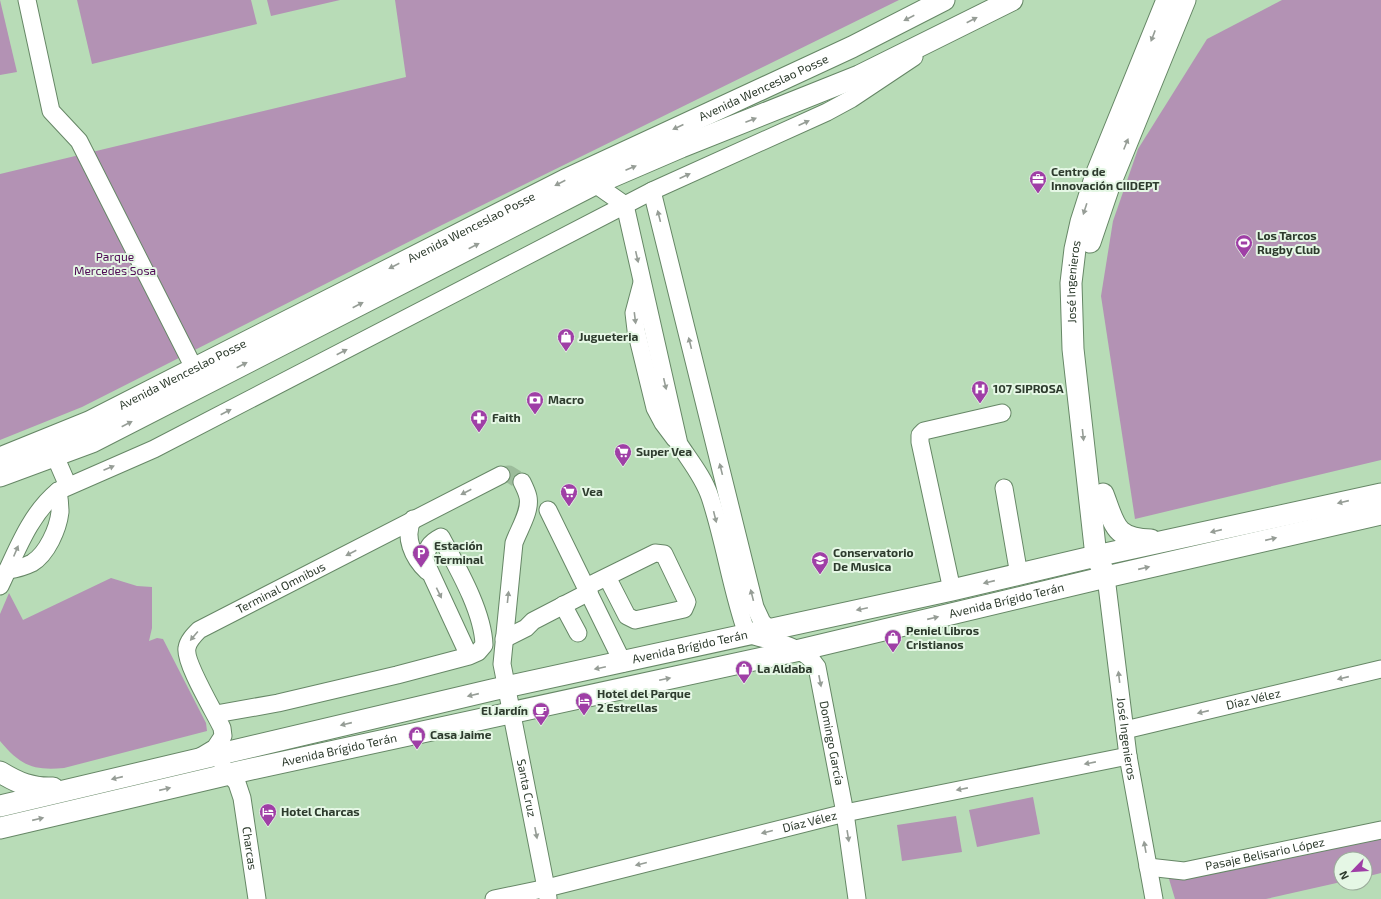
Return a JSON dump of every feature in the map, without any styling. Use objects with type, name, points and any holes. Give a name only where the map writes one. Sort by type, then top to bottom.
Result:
[{"type":"main road","name":"Avenida Wenceslao Posse","points":[[0,458],[89,422],[565,180],[852,47],[944,0]]},
{"type":"main road","points":[[0,476],[92,442],[595,184],[681,147],[829,90],[1012,0]]},
{"type":"main road","name":"José Ingenieros","points":[[1106,577],[1097,500],[1071,322],[1071,283],[1075,249],[1081,222],[1096,175],[1167,0]]},
{"type":"main road","name":"José Ingenieros","points":[[1097,500],[1084,325],[1083,284],[1088,251],[1108,189],[1185,0]]},
{"type":"main road","points":[[1097,500],[1123,535],[1135,540],[1176,540]]},
{"type":"main road","points":[[1044,568],[1063,559],[1073,552],[1080,543],[1097,500]]},
{"type":"main road","name":"Avenida Brígido Terán","points":[[0,806],[506,688],[1019,575],[1103,554],[1380,502]]},
{"type":"main road","name":"Avenida Brígido Terán","points":[[0,828],[230,774],[800,650],[1106,577],[1380,502]]},
{"type":"main road","points":[[0,772],[22,785],[32,787],[87,785]]},
{"type":"street","points":[[27,0],[51,110],[79,141],[194,368]]},
{"type":"street","points":[[0,586],[20,543],[42,507],[46,501],[63,488],[154,449],[652,191],[851,100],[951,30]]},
{"type":"street","points":[[595,184],[625,205],[679,444],[696,469],[710,496],[738,610],[747,634]]},
{"type":"street","points":[[652,191],[755,606],[762,622],[769,629]]},
{"type":"street","points":[[952,590],[920,442],[920,435],[924,431],[1002,413]]},
{"type":"street","points":[[8,570],[22,567],[33,562],[45,550],[55,531],[60,512],[63,488],[55,456]]},
{"type":"street","name":"Terminal Omnibus","points":[[196,760],[215,748],[223,736],[216,714],[189,662],[186,648],[192,637],[199,630],[501,474]]},
{"type":"street","points":[[506,688],[502,664],[514,543],[519,528],[527,513],[528,497],[522,482]]},
{"type":"street","points":[[1004,488],[1019,575]]},
{"type":"street","points":[[548,510],[623,662]]},
{"type":"street","points":[[413,519],[409,526],[409,540],[419,562],[429,573]]},
{"type":"street","points":[[216,714],[285,701],[428,668],[469,656],[478,652],[484,645],[484,632],[455,563],[441,537],[427,548],[425,561],[429,573],[469,656]]},
{"type":"street","points":[[505,634],[526,628],[533,621],[564,605],[607,577],[655,553],[664,554],[687,602],[686,606],[684,609],[635,620],[630,619],[607,577]]},
{"type":"street","name":"José Ingenieros","points":[[1106,577],[1128,756],[1154,899]]},
{"type":"street","points":[[564,605],[578,633]]},
{"type":"street","name":"Domingo García","points":[[747,634],[800,650],[812,658],[817,667],[845,813],[857,899]]},
{"type":"street","name":"Díaz Vélez","points":[[1125,730],[1381,669]]},
{"type":"street","name":"Santa Cruz","points":[[506,688],[548,893]]},
{"type":"street","name":"Díaz Vélez","points":[[494,899],[548,893],[845,813],[1128,756]]},
{"type":"street","name":"Charcas","points":[[196,760],[215,762],[226,768],[237,783],[242,798],[257,899]]},
{"type":"street","points":[[242,798],[245,786],[253,776],[271,765]]},
{"type":"street","name":"Pasaje Belisario López","points":[[1148,867],[1184,872],[1381,830]]},
{"type":"green space","points":[[0,0],[17,72],[0,75]]},
{"type":"green space","points":[[77,0],[251,0],[257,24],[92,64]]},
{"type":"green space","points":[[267,0],[340,0],[271,16]]},
{"type":"green space","name":"Parque Mercedes Sosa","points":[[395,0],[899,0],[442,225],[82,407],[0,440],[0,174],[406,77]]},
{"type":"green space","name":"Los Tarcos Rugby Club","points":[[1282,0],[1381,0],[1381,460],[1135,519],[1101,296],[1113,221],[1138,149],[1207,39]]},
{"type":"green space","points":[[111,578],[137,586],[152,587],[152,628],[149,641],[157,638],[163,639],[206,723],[207,731],[64,768],[53,769],[28,765],[14,756],[0,741],[0,614],[9,593],[23,620]]},
{"type":"green space","points":[[1033,797],[1040,834],[977,847],[969,810]]},
{"type":"green space","points":[[956,816],[962,852],[902,861],[897,825]]},
{"type":"green space","points":[[1381,838],[1381,873],[1373,875],[1373,851],[1333,851],[1333,884],[1266,899],[1175,899],[1169,879],[1183,878]]},
{"type":"tunnel","points":[[501,475],[509,474],[522,482]]},
{"type":"place","name":"Centro de Innovación CIIDEPT","points":[[1038,194]]},
{"type":"place","name":"Los Tarcos Rugby Club","points":[[1244,258]]},
{"type":"place","name":"Jugueteria","points":[[566,352]]},
{"type":"place","name":"107 SIPROSA","points":[[980,404]]},
{"type":"place","name":"Macro","points":[[535,415]]},
{"type":"place","name":"Faith","points":[[479,433]]},
{"type":"place","name":"Super Vea","points":[[623,467]]},
{"type":"place","name":"Vea","points":[[569,507]]},
{"type":"place","name":"Estación Terminal","points":[[421,568]]},
{"type":"place","name":"Conservatorio De Musica","points":[[820,575]]},
{"type":"place","name":"Peniel Libros Cristianos","points":[[893,653]]},
{"type":"place","name":"La Aldaba","points":[[744,684]]},
{"type":"place","name":"Hotel del Parque 2 Estrellas","points":[[584,716]]},
{"type":"place","name":"El Jardín","points":[[541,726]]},
{"type":"place","name":"Casa Jaime","points":[[417,750]]},
{"type":"place","name":"Hotel Charcas","points":[[268,827]]}]
